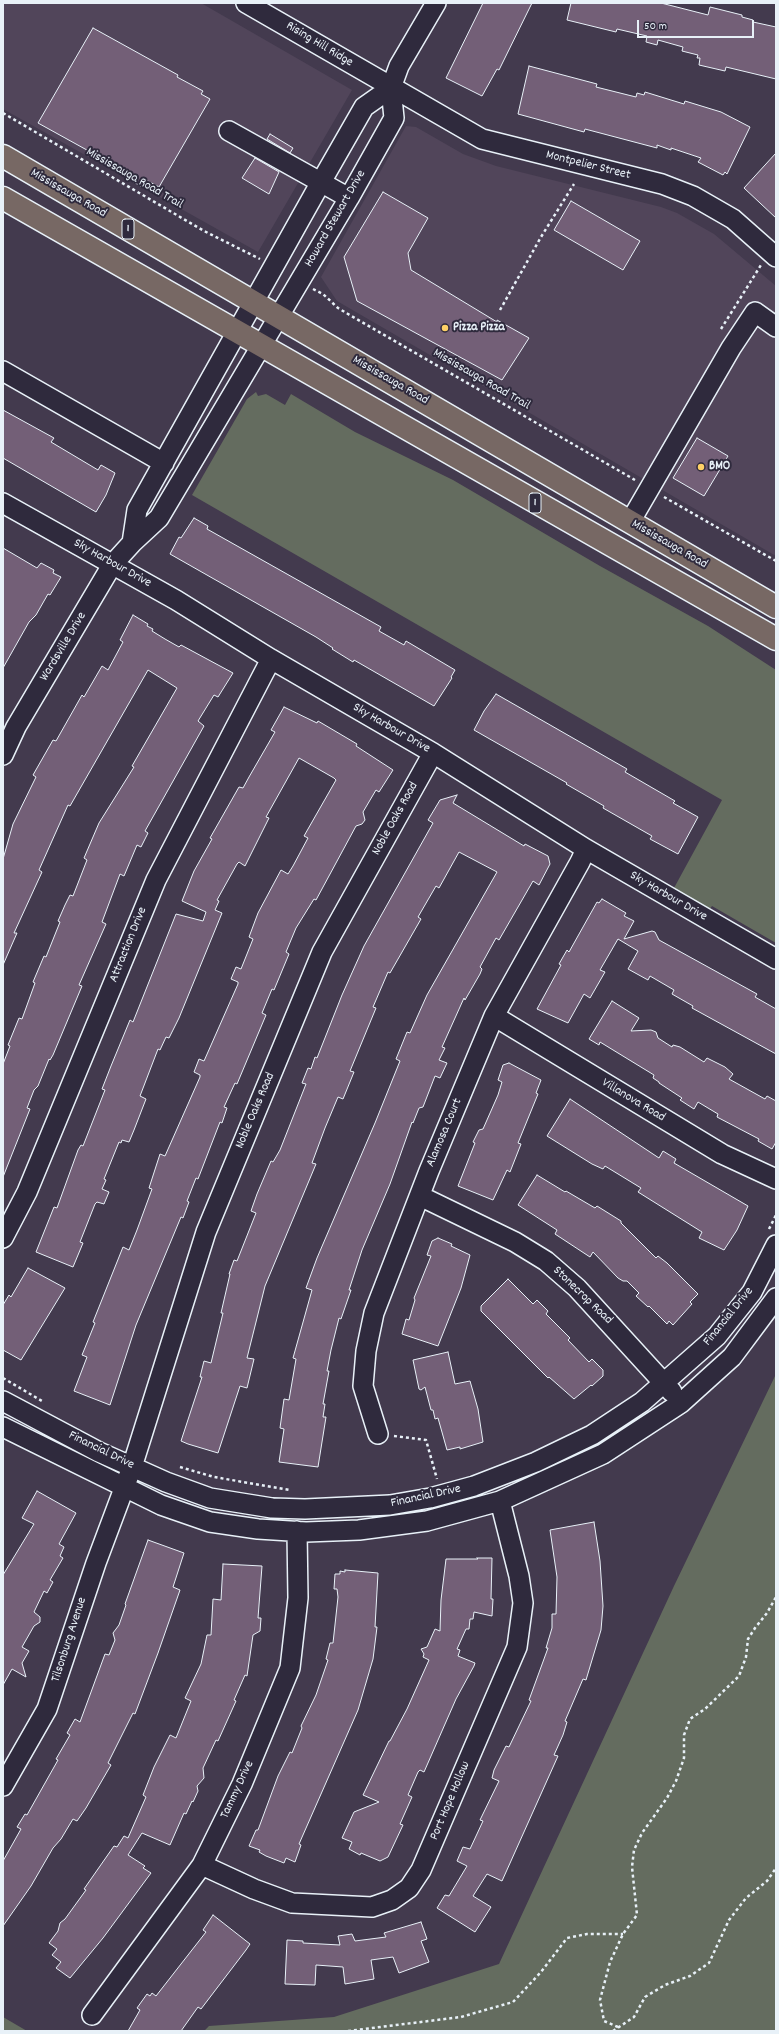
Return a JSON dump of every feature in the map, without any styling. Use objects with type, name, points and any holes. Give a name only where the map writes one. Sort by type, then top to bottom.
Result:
[{"type":"main road","name":"Mississauga Road","points":[[3,156],[776,607]]},
{"type":"main road","name":"1","points":[[3,198],[776,639]]},
{"type":"street","name":"Rising Hill Ridge","points":[[246,3],[391,88]]},
{"type":"street","name":"Howard Stewart Drive","points":[[261,346],[394,118],[391,88],[398,66],[436,3]]},
{"type":"street","points":[[132,543],[137,510],[321,182],[364,107],[391,88]]},
{"type":"street","name":"Montpelier Street","points":[[391,88],[482,139],[662,184],[694,196],[733,219],[776,257]]},
{"type":"street","points":[[229,130],[348,198]]},
{"type":"street","points":[[630,522],[731,348],[755,312],[776,327]]},
{"type":"street","name":"Wardsville Drive","points":[[3,755],[10,724],[112,565],[132,543],[159,518],[261,346]]},
{"type":"street","points":[[3,371],[164,463]]},
{"type":"street","name":"Sky Harbour Drive","points":[[3,502],[176,600],[271,659],[433,753],[586,849],[776,960]]},
{"type":"street","name":"Attraction Drive","points":[[3,1238],[27,1192],[156,880],[271,659]]},
{"type":"street","name":"Noble Oaks Road","points":[[124,1488],[132,1467],[206,1232],[322,952],[433,753]]},
{"type":"street","name":"Alamosa Court","points":[[378,1434],[363,1386],[366,1351],[374,1313],[494,1016],[586,849]]},
{"type":"street","name":"Villanova Road","points":[[494,1016],[722,1154],[776,1179]]},
{"type":"street","name":"Stonecrop Road","points":[[420,1196],[515,1242],[546,1261],[577,1288],[681,1403]]},
{"type":"street","name":"Financial Drive","points":[[3,1401],[98,1452],[166,1482],[210,1498],[272,1508],[342,1509],[390,1505],[430,1498],[474,1486],[536,1462],[592,1435],[642,1402],[717,1336],[752,1292],[772,1239]]},
{"type":"street","name":"Financial Drive","points":[[3,1427],[161,1505],[210,1522],[258,1529],[297,1532],[359,1530],[427,1521],[500,1501],[603,1454],[681,1403],[732,1357],[776,1298]]},
{"type":"street","name":"Tilsonburg Avenue","points":[[3,1786],[47,1709],[96,1563],[124,1488]]},
{"type":"street","name":"Port Hope Hollow","points":[[202,1865],[254,1889],[292,1903],[372,1907],[392,1900],[409,1888],[421,1870],[517,1647],[523,1603],[519,1576],[500,1501]]},
{"type":"street","name":"Tammy Drive","points":[[92,2015],[202,1865],[242,1784],[290,1668],[298,1598],[297,1532]]},
{"type":"path","name":"Mississauga Road Trail","points":[[3,114],[204,231],[258,257]]},
{"type":"path","points":[[500,310],[541,237],[574,184]]},
{"type":"path","name":"Mississauga Road Trail","points":[[317,291],[348,314],[638,482]]},
{"type":"path","points":[[668,499],[776,561]]},
{"type":"path","points":[[772,1239],[776,1215]]},
{"type":"path","points":[[378,1434],[426,1440],[438,1483]]},
{"type":"path","points":[[173,1465],[214,1477],[295,1491]]},
{"type":"path","points":[[618,2027],[604,2020],[600,2000],[610,1962],[623,1934],[637,1915],[632,1867],[634,1850],[642,1833],[667,1798],[676,1781],[684,1758],[684,1735],[690,1719],[705,1709],[739,1676],[746,1657],[748,1639],[767,1613],[776,1597]]},
{"type":"path","points":[[614,2031],[634,2017],[645,1997],[665,1985],[690,1976],[710,1963],[729,1920],[746,1898],[767,1881],[776,1868]]},
{"type":"path","points":[[348,2031],[461,2017],[513,2002],[541,1972],[567,1938],[587,1934],[623,1934]]},
{"type":"shaded area","points":[[3,3],[201,3],[352,90],[258,252],[3,109]]},
{"type":"shaded area","points":[[406,126],[416,127],[463,154],[496,166],[661,207],[677,213],[714,234],[776,286],[776,556],[337,301],[321,277]]},
{"type":"green space","points":[[256,392],[258,396],[266,394],[285,405],[291,394],[355,432],[453,480],[600,566],[708,626],[776,670],[776,943],[712,906],[709,910],[674,888],[722,800],[192,495],[247,399]]},
{"type":"green space","points":[[776,1374],[776,2031],[204,2031],[209,2026],[334,2017],[499,1964],[674,1586]]},
{"type":"green space","points":[[3,2017],[27,2031],[3,2031]]},
{"type":"building","points":[[483,3],[532,3],[499,70],[497,69],[482,96],[446,78]]},
{"type":"building","points":[[571,3],[661,3],[708,15],[710,7],[742,15],[742,17],[753,20],[753,22],[776,27],[776,79],[726,67],[725,71],[699,65],[700,58],[697,58],[698,55],[682,51],[683,47],[658,40],[657,45],[646,42],[647,36],[617,29],[616,32],[567,20]]},
{"type":"building","points":[[93,28],[178,75],[177,77],[203,91],[201,94],[210,99],[159,187],[146,180],[142,187],[112,169],[114,165],[38,123]]},
{"type":"building","points":[[529,66],[597,84],[596,87],[636,97],[637,93],[644,95],[645,92],[684,104],[685,101],[721,112],[750,127],[727,174],[725,172],[723,175],[698,162],[701,158],[671,148],[671,150],[657,145],[657,148],[585,129],[584,132],[518,114]]},
{"type":"building","points":[[270,134],[293,148],[290,153],[267,139]]},
{"type":"building","points":[[776,153],[776,218],[744,188]]},
{"type":"building","points":[[255,158],[279,172],[269,194],[242,178]]},
{"type":"building","points":[[383,192],[428,218],[408,253],[411,270],[497,322],[497,320],[529,338],[502,380],[357,301],[344,257]]},
{"type":"building","points":[[571,201],[640,241],[623,270],[554,230]]},
{"type":"building","points":[[3,410],[54,438],[51,442],[98,470],[101,465],[115,473],[106,495],[96,512],[3,458]]},
{"type":"building","name":"BMO","points":[[697,438],[728,456],[704,496],[673,478]]},
{"type":"building","points":[[194,518],[208,526],[207,529],[381,627],[379,631],[404,645],[406,641],[455,670],[451,677],[452,678],[434,706],[354,660],[353,662],[316,637],[170,554],[179,537],[181,538]]},
{"type":"building","points":[[3,548],[37,568],[41,563],[54,570],[53,573],[61,577],[50,595],[48,594],[36,615],[29,622],[3,668]]},
{"type":"building","points":[[133,615],[148,624],[147,626],[153,629],[152,631],[165,639],[179,647],[181,645],[233,673],[218,697],[214,695],[198,721],[204,726],[145,831],[148,833],[141,847],[137,845],[124,876],[120,874],[102,922],[106,924],[79,985],[82,986],[53,1055],[50,1060],[49,1059],[38,1086],[34,1090],[27,1108],[30,1109],[3,1177],[3,1064],[10,1046],[8,1045],[19,1018],[22,1019],[35,983],[33,982],[44,956],[46,957],[60,922],[58,921],[70,895],[73,896],[87,860],[84,858],[99,823],[134,767],[132,766],[177,688],[148,670],[70,806],[68,805],[39,870],[42,872],[14,933],[17,933],[3,965],[3,859],[13,824],[36,777],[33,775],[53,740],[56,741],[82,695],[84,697],[102,666],[108,670],[123,642],[120,640]]},
{"type":"building","points":[[496,694],[627,769],[625,772],[675,801],[673,803],[698,817],[678,854],[650,839],[652,836],[603,808],[604,806],[566,784],[567,783],[474,730],[484,711]]},
{"type":"building","points":[[284,707],[317,723],[318,721],[357,744],[356,746],[393,770],[379,792],[376,790],[363,812],[365,820],[362,824],[356,826],[316,900],[314,899],[296,928],[286,952],[289,954],[274,990],[272,989],[262,1013],[266,1015],[237,1084],[235,1083],[224,1107],[227,1108],[222,1123],[220,1122],[198,1179],[196,1178],[187,1201],[189,1202],[183,1218],[181,1217],[136,1325],[110,1405],[74,1391],[87,1357],[82,1355],[95,1323],[93,1322],[123,1247],[129,1250],[137,1230],[152,1189],[149,1188],[160,1154],[165,1156],[200,1077],[200,1075],[194,1072],[199,1059],[204,1061],[238,984],[238,982],[231,979],[236,967],[241,969],[253,939],[249,937],[258,913],[281,870],[288,874],[293,866],[308,838],[304,836],[336,780],[334,778],[299,758],[266,817],[269,818],[245,866],[239,862],[237,864],[217,900],[219,901],[215,910],[222,913],[179,1018],[169,1038],[166,1037],[160,1050],[158,1049],[140,1096],[146,1099],[134,1130],[129,1142],[122,1140],[121,1143],[119,1142],[104,1179],[106,1180],[102,1189],[109,1192],[104,1204],[97,1202],[95,1204],[80,1242],[83,1243],[73,1267],[36,1252],[54,1207],[57,1208],[78,1150],[81,1145],[83,1146],[105,1090],[102,1089],[111,1066],[130,1020],[133,1022],[176,914],[203,921],[206,912],[182,901],[194,871],[212,839],[210,838],[239,787],[243,788],[275,732],[271,730]]},
{"type":"building","points":[[457,795],[453,803],[524,846],[525,844],[548,856],[550,864],[539,885],[533,881],[499,940],[496,938],[480,967],[482,969],[480,974],[465,1000],[464,998],[442,1047],[445,1048],[439,1060],[447,1063],[440,1078],[435,1076],[423,1107],[419,1108],[413,1123],[412,1122],[390,1184],[362,1250],[349,1290],[351,1290],[341,1319],[339,1318],[331,1350],[323,1404],[325,1404],[323,1417],[326,1417],[318,1467],[279,1462],[284,1429],[280,1428],[284,1399],[289,1400],[296,1359],[293,1358],[312,1290],[306,1288],[317,1258],[400,1061],[396,1059],[407,1032],[410,1033],[427,995],[497,872],[459,852],[439,888],[436,886],[418,917],[421,919],[390,973],[388,972],[373,1007],[376,1008],[350,1071],[354,1072],[343,1099],[338,1097],[325,1128],[312,1163],[316,1164],[265,1286],[247,1358],[254,1359],[247,1388],[240,1386],[218,1453],[188,1444],[181,1441],[202,1377],[200,1377],[204,1361],[211,1363],[223,1313],[221,1313],[229,1274],[234,1260],[237,1261],[256,1213],[251,1211],[257,1194],[271,1161],[273,1162],[280,1150],[306,1084],[302,1083],[308,1068],[311,1069],[315,1057],[317,1058],[342,995],[364,946],[433,823],[428,820],[440,800]]},
{"type":"building","points":[[602,899],[626,913],[624,916],[634,921],[624,939],[652,931],[655,932],[659,940],[757,994],[755,997],[776,1009],[776,1054],[692,1008],[693,1006],[672,994],[674,990],[650,976],[648,980],[628,969],[638,951],[618,939],[600,970],[605,972],[590,998],[584,994],[568,1023],[537,1009],[561,965],[559,964],[567,950],[569,952],[597,902],[599,903]]},
{"type":"building","points":[[612,1001],[639,1018],[631,1031],[651,1030],[656,1032],[658,1038],[672,1047],[673,1045],[680,1047],[704,1062],[707,1058],[725,1067],[733,1074],[729,1079],[765,1099],[767,1096],[776,1101],[776,1142],[772,1149],[758,1141],[759,1139],[717,1117],[718,1114],[698,1102],[694,1109],[680,1100],[682,1098],[653,1078],[654,1075],[600,1042],[599,1045],[589,1039]]},
{"type":"building","points":[[509,1063],[541,1080],[536,1093],[538,1094],[518,1143],[521,1144],[510,1172],[507,1170],[493,1200],[458,1186],[475,1143],[473,1142],[479,1130],[483,1129],[498,1095],[502,1082],[498,1080],[503,1065]]},
{"type":"building","points":[[570,1099],[659,1158],[663,1151],[676,1159],[674,1163],[748,1206],[737,1230],[724,1250],[699,1238],[702,1232],[638,1192],[641,1188],[605,1166],[603,1169],[592,1164],[547,1136]]},
{"type":"building","points":[[537,1175],[595,1208],[597,1206],[621,1221],[621,1223],[656,1258],[658,1256],[667,1263],[698,1294],[690,1302],[692,1304],[673,1325],[669,1321],[667,1324],[649,1306],[648,1307],[636,1296],[639,1293],[627,1281],[623,1281],[618,1278],[593,1252],[590,1257],[555,1234],[557,1230],[518,1205]]},
{"type":"building","points":[[438,1238],[452,1244],[451,1246],[470,1255],[461,1288],[438,1346],[402,1334],[406,1319],[409,1320],[415,1300],[414,1298],[431,1256],[427,1255],[432,1241]]},
{"type":"building","points":[[28,1268],[65,1288],[21,1360],[3,1350],[3,1305],[9,1295],[11,1297]]},
{"type":"building","points":[[508,1279],[533,1304],[537,1300],[548,1311],[546,1314],[570,1338],[568,1340],[589,1362],[592,1359],[603,1370],[603,1376],[574,1399],[549,1377],[548,1378],[481,1311],[481,1306]]},
{"type":"building","points":[[448,1352],[455,1384],[470,1381],[478,1409],[483,1442],[460,1449],[460,1447],[447,1450],[438,1418],[435,1419],[433,1410],[431,1410],[425,1387],[421,1390],[419,1389],[413,1360]]},
{"type":"building","points":[[37,1491],[76,1513],[59,1544],[64,1547],[60,1556],[63,1558],[50,1580],[53,1582],[47,1593],[44,1591],[34,1612],[40,1617],[40,1622],[34,1626],[22,1647],[29,1651],[22,1663],[26,1677],[12,1669],[3,1685],[3,1575],[34,1524],[22,1518]]},
{"type":"building","points":[[594,1522],[600,1561],[603,1606],[601,1630],[586,1680],[583,1679],[565,1721],[567,1722],[563,1735],[554,1755],[558,1756],[502,1881],[487,1874],[473,1896],[491,1907],[475,1932],[437,1908],[445,1895],[449,1896],[467,1866],[457,1861],[463,1847],[470,1849],[483,1821],[480,1820],[499,1781],[492,1778],[494,1770],[506,1746],[509,1747],[531,1701],[529,1700],[548,1648],[546,1648],[552,1628],[552,1614],[556,1614],[557,1577],[550,1530]]},
{"type":"building","points":[[148,1540],[184,1553],[173,1587],[180,1590],[158,1653],[135,1714],[133,1713],[108,1763],[111,1765],[86,1808],[77,1821],[73,1819],[61,1839],[53,1848],[31,1886],[3,1926],[3,1861],[21,1829],[17,1827],[25,1814],[27,1815],[58,1760],[56,1759],[70,1735],[67,1733],[75,1719],[80,1722],[105,1654],[109,1655],[115,1640],[113,1633],[119,1625]]},
{"type":"building","points":[[477,1558],[492,1558],[492,1616],[474,1612],[473,1619],[470,1619],[469,1629],[466,1629],[457,1649],[460,1650],[458,1656],[475,1663],[474,1666],[456,1699],[424,1772],[420,1770],[418,1772],[408,1795],[412,1797],[400,1824],[403,1825],[388,1857],[380,1861],[361,1853],[360,1855],[349,1849],[352,1842],[342,1838],[354,1812],[379,1802],[363,1795],[389,1741],[407,1709],[429,1660],[423,1657],[424,1654],[421,1649],[427,1647],[435,1629],[440,1631],[441,1600],[446,1559],[478,1559]]},
{"type":"building","points":[[223,1564],[262,1566],[258,1618],[261,1618],[260,1631],[253,1635],[247,1676],[245,1675],[234,1700],[236,1701],[218,1741],[216,1740],[203,1768],[204,1778],[197,1786],[198,1791],[193,1802],[192,1801],[186,1814],[184,1813],[170,1845],[142,1833],[128,1855],[145,1866],[143,1868],[151,1873],[103,1938],[70,1978],[56,1968],[61,1962],[52,1955],[57,1949],[49,1943],[58,1931],[60,1923],[65,1919],[86,1890],[84,1889],[114,1846],[117,1847],[124,1836],[128,1838],[146,1797],[143,1795],[154,1767],[170,1735],[176,1738],[191,1701],[185,1698],[201,1664],[207,1635],[211,1635],[213,1599],[221,1600]]},
{"type":"building","points":[[345,1570],[378,1573],[375,1627],[377,1627],[373,1659],[358,1710],[299,1844],[301,1845],[295,1862],[286,1858],[284,1863],[266,1856],[259,1852],[260,1850],[249,1846],[256,1830],[258,1830],[278,1776],[290,1752],[292,1753],[302,1728],[301,1726],[316,1695],[328,1660],[326,1659],[330,1643],[333,1643],[338,1597],[337,1589],[334,1589],[335,1574],[340,1574],[340,1571],[345,1572]]},
{"type":"building","points":[[213,1915],[250,1944],[246,1950],[201,2009],[198,2007],[181,2031],[128,2031],[140,2010],[137,2008],[147,1994],[150,1996],[152,1993],[156,1996],[206,1932],[203,1930]]},
{"type":"building","points":[[421,1922],[427,1939],[421,1941],[429,1962],[399,1973],[393,1957],[371,1960],[374,1979],[345,1984],[343,1967],[316,1965],[315,1985],[285,1984],[287,1940],[303,1941],[303,1943],[340,1945],[338,1936],[352,1934],[355,1941],[386,1937],[384,1933]]},
{"type":"place","name":"Pizza Pizza","points":[[445,328]]},
{"type":"place","name":"BMO","points":[[701,467]]}]
